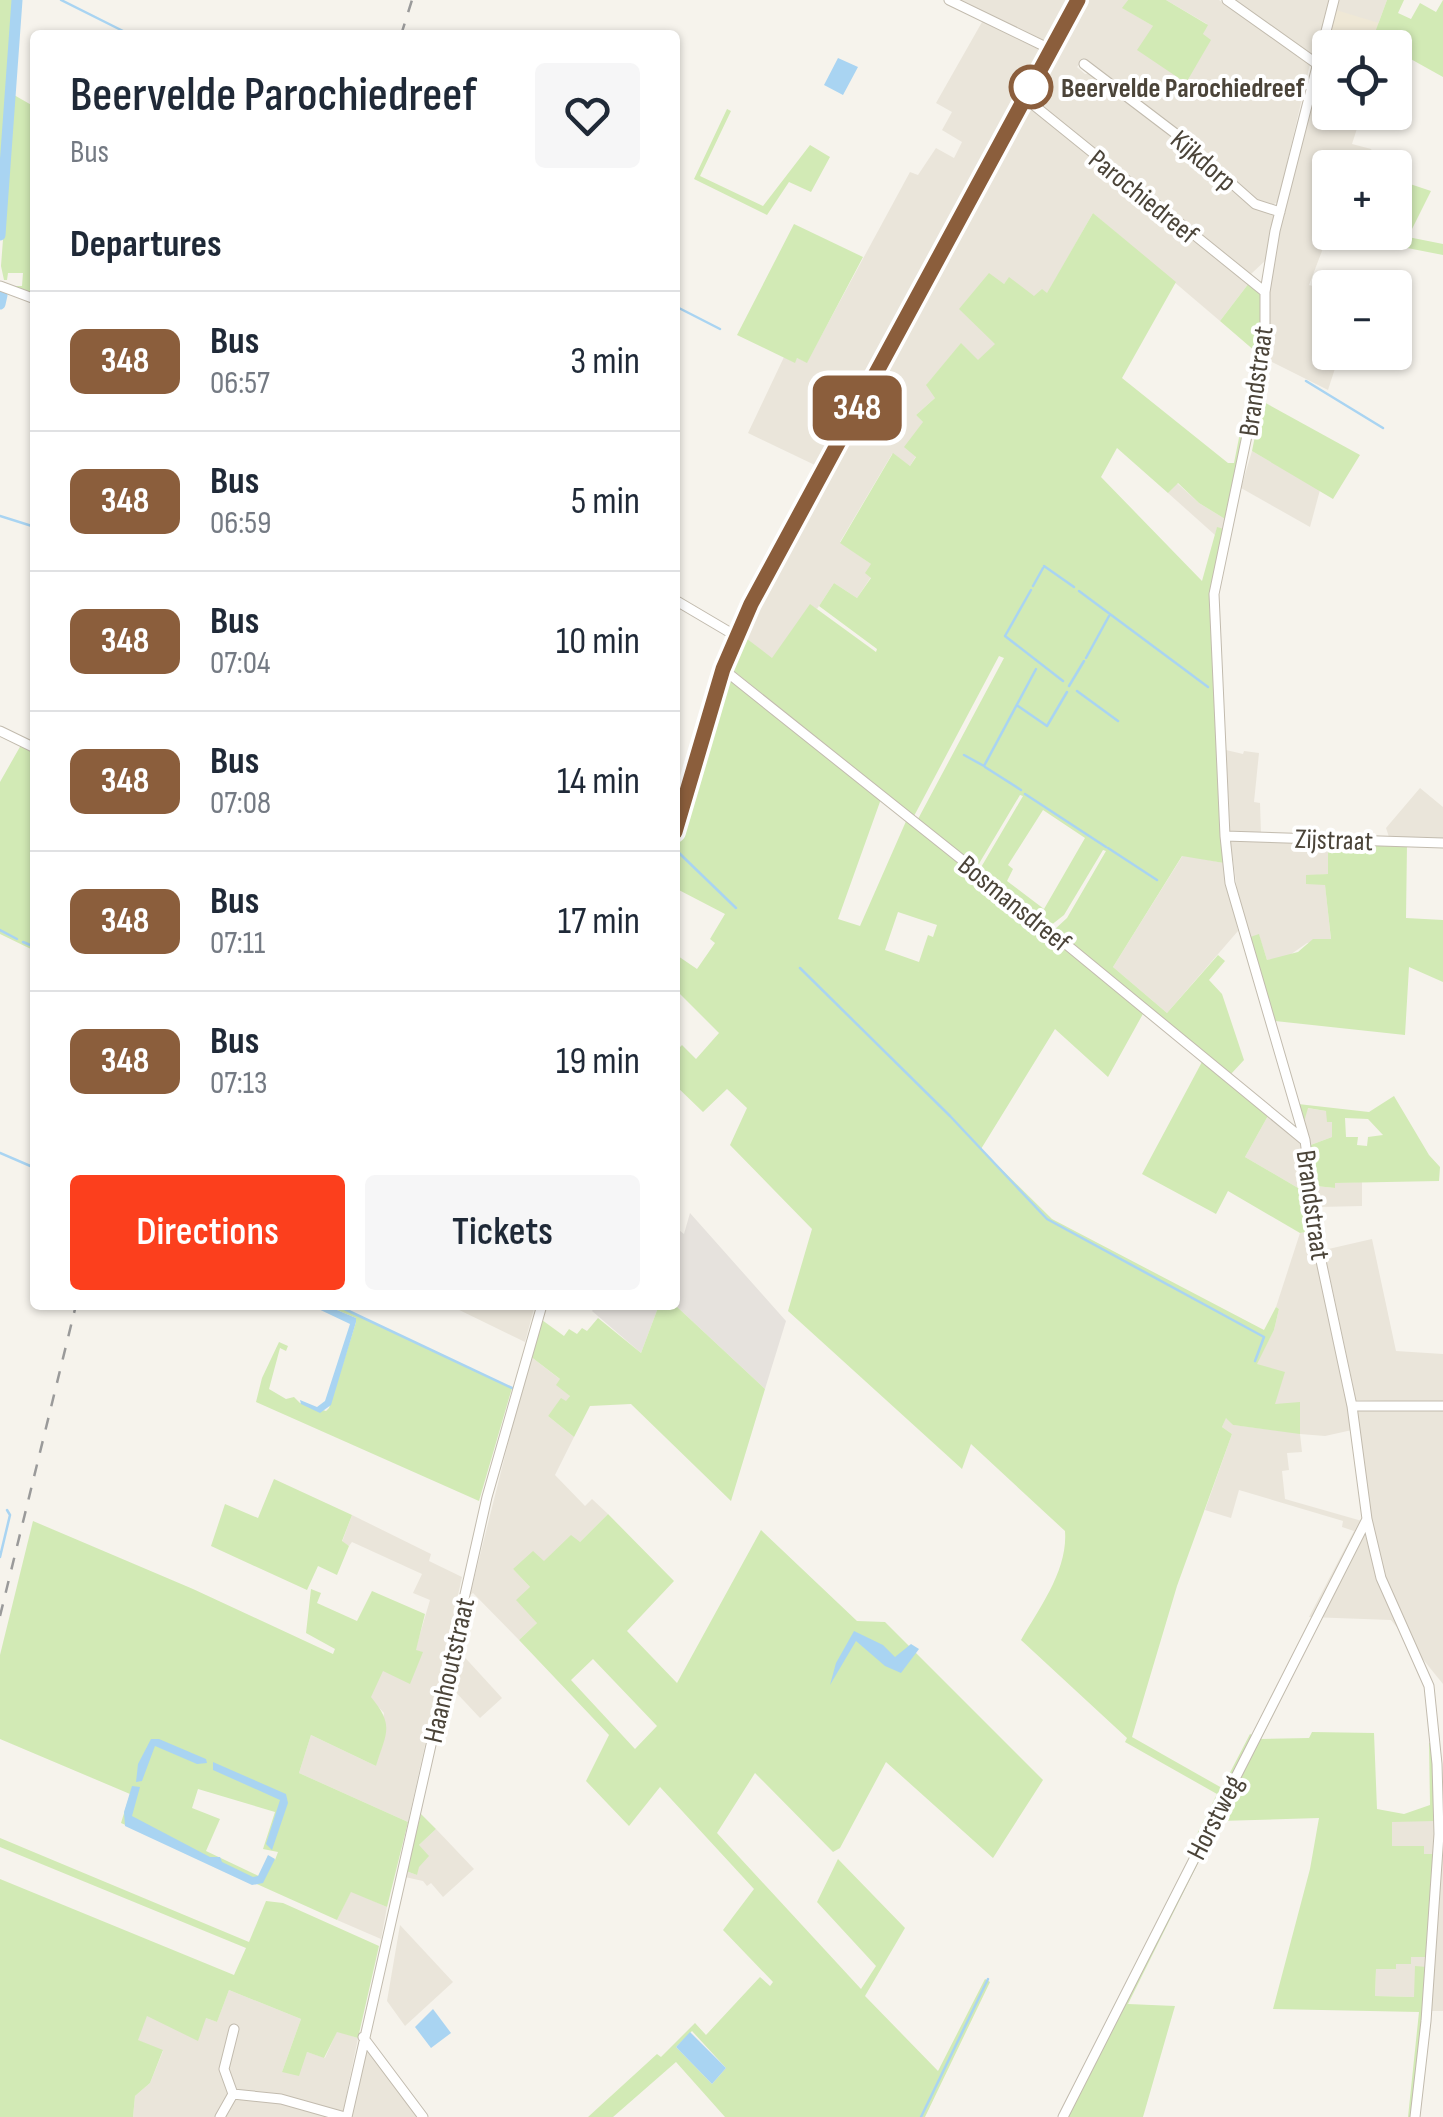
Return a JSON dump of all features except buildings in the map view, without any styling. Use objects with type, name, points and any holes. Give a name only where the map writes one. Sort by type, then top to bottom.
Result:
[{"type":"street","points":[[949,0],[1050,50]]},
{"type":"street","points":[[680,815],[736,636],[1078,0]]},
{"type":"street","points":[[1227,0],[1312,60]]},
{"type":"street","name":"Brandstraat","points":[[1326,30],[1334,0]]},
{"type":"street","name":"Kijkdorp","points":[[1084,64],[1176,134],[1255,204],[1280,212]]},
{"type":"street","name":"Brandstraat","points":[[1312,84],[1280,212],[1266,292],[1260,378],[1214,594],[1225,836],[1230,883],[1305,1140],[1320,1256],[1352,1406],[1367,1519],[1380,1578],[1429,1686],[1436,1744],[1439,1834],[1415,2117]]},
{"type":"street","name":"Parochiedreef","points":[[1025,98],[1266,292]]},
{"type":"street","points":[[0,286],[30,297]]},
{"type":"street","points":[[680,603],[736,636]]},
{"type":"street","name":"Bosmansdreef","points":[[723,669],[1305,1140]]},
{"type":"street","points":[[0,731],[30,746]]},
{"type":"street","name":"Zijstraat","points":[[1225,836],[1443,843]]},
{"type":"street","name":"Haanhoutstraat","points":[[346,2117],[487,1497],[541,1310]]},
{"type":"street","points":[[1352,1406],[1443,1406]]},
{"type":"street","name":"Horstweg","points":[[1063,2117],[1367,1519]]},
{"type":"street","points":[[220,2117],[233,2094],[224,2069],[234,2029]]},
{"type":"street","points":[[363,2037],[423,2117]]},
{"type":"street","points":[[233,2094],[280,2099],[346,2117]]},
{"type":"shaded area","points":[[956,0],[1073,0],[819,467],[748,433],[784,357],[807,362],[910,172],[918,175],[936,148],[954,158],[962,142],[942,130],[952,112],[936,103],[986,15]]},
{"type":"shaded area","points":[[1085,0],[1128,0],[1123,8],[1153,26],[1203,34],[1207,24],[1166,0],[1219,0],[1310,64],[1278,202],[1272,205],[1256,200],[1170,125],[1084,59],[1077,67],[1085,74],[1092,73],[1175,136],[1180,145],[1256,208],[1275,216],[1267,259],[1251,274],[1029,98]]},
{"type":"shaded area","points":[[1231,0],[1330,0],[1322,30],[1312,30],[1312,56]]},
{"type":"shaded area","points":[[1338,0],[1387,0],[1376,30],[1330,30]]},
{"type":"shaded area","points":[[1336,10],[1382,24],[1386,30],[1331,30]]},
{"type":"shaded area","points":[[1312,102],[1312,130],[1357,130],[1352,144],[1372,150],[1312,150],[1312,250],[1322,250],[1309,285],[1312,370],[1334,370],[1328,390],[1268,360],[1268,293]]},
{"type":"shaded area","points":[[1026,105],[1249,283],[1220,321],[1093,213],[1047,294],[1034,297],[1009,278],[1004,284],[996,344],[978,361],[961,344],[927,384],[936,397],[916,415],[923,422],[916,456],[910,466],[892,454],[840,542],[871,564],[871,577],[857,598],[834,583],[817,609],[810,605],[772,659],[742,635]]},
{"type":"shaded area","points":[[1252,451],[1320,490],[1310,527],[1241,488]]},
{"type":"shaded area","points":[[1177,483],[1225,519],[1224,529],[1217,528],[1215,535],[1168,493]]},
{"type":"shaded area","points":[[1226,750],[1259,753],[1254,802],[1260,803],[1261,834],[1230,832]]},
{"type":"shaded area","points":[[1420,788],[1443,807],[1443,838],[1389,837],[1386,828]]},
{"type":"shaded area","points":[[1230,839],[1328,843],[1328,874],[1306,876],[1307,884],[1325,884],[1331,940],[1307,943],[1287,957],[1267,960],[1259,935],[1250,937],[1237,889]]},
{"type":"shaded area","points":[[1183,855],[1224,863],[1238,931],[1167,1013],[1113,967]]},
{"type":"shaded area","points":[[1307,1108],[1326,1111],[1332,1121],[1332,1137],[1308,1146],[1304,1122]]},
{"type":"shaded area","points":[[1269,1114],[1301,1141],[1310,1195],[1245,1157]]},
{"type":"shaded area","points":[[1362,1182],[1362,1206],[1319,1207],[1316,1186],[1335,1188],[1335,1183]]},
{"type":"shaded area","points":[[690,1213],[786,1321],[765,1389],[680,1310],[680,1231],[684,1234]]},
{"type":"shaded area","points":[[1312,1231],[1352,1430],[1325,1436],[1300,1434],[1302,1452],[1287,1453],[1289,1470],[1282,1471],[1285,1499],[1362,1521],[1369,1517],[1356,1410],[1443,1409],[1443,1684],[1391,1620],[1309,1617],[1354,1531],[1342,1527],[1343,1521],[1239,1490],[1231,1518],[1205,1510],[1232,1434],[1222,1427],[1226,1417],[1233,1425],[1300,1433],[1275,1405],[1256,1364],[1274,1330],[1279,1309],[1276,1307],[1300,1233]]},
{"type":"shaded area","points":[[1372,1239],[1396,1351],[1443,1354],[1443,1403],[1356,1400],[1324,1250]]},
{"type":"shaded area","points":[[459,1310],[534,1310],[525,1342]]},
{"type":"shaded area","points":[[593,1310],[657,1310],[641,1353]]},
{"type":"shaded area","points":[[530,1356],[561,1380],[570,1396],[566,1402],[562,1399],[548,1416],[574,1437],[555,1475],[585,1506],[592,1499],[608,1514],[580,1542],[555,1551],[544,1562],[513,1569],[530,1587],[537,1623],[519,1640],[473,1593],[470,1595]]},
{"type":"shaded area","points":[[352,1515],[431,1554],[429,1561],[462,1577],[408,1822],[299,1773],[311,1735],[376,1766],[384,1713],[370,1698],[382,1671],[422,1652],[415,1651],[430,1600],[413,1593],[422,1574],[352,1542],[349,1546],[342,1542]]},
{"type":"shaded area","points":[[459,1651],[502,1698],[480,1718],[450,1686]]},
{"type":"shaded area","points":[[1392,1821],[1435,1821],[1435,1854],[1424,1854],[1424,1847],[1391,1846]]},
{"type":"shaded area","points":[[436,1829],[474,1869],[443,1897],[431,1883],[427,1886],[423,1881],[405,1877],[406,1871],[417,1875],[419,1845]]},
{"type":"shaded area","points":[[1443,1848],[1443,2011],[1431,2011]]},
{"type":"shaded area","points":[[351,1891],[387,1907],[381,1939],[337,1920]]},
{"type":"shaded area","points":[[400,1925],[453,1982],[405,2026],[387,2001]]},
{"type":"shaded area","points":[[1411,1957],[1427,1957],[1427,1967],[1415,1967],[1415,1997],[1375,1996],[1376,1969],[1395,1969],[1396,1964]]},
{"type":"shaded area","points":[[229,1990],[301,2019],[282,2072],[307,2052],[325,2058],[337,2031],[358,2038],[342,2117],[133,2117],[135,2096],[150,2083],[163,2051],[137,2040],[147,2015],[217,2022]]},
{"type":"shaded area","points":[[370,2049],[420,2117],[350,2117],[365,2050]]},
{"type":"green space","points":[[0,0],[15,0],[0,198]]},
{"type":"green space","points":[[1128,0],[1166,0],[1208,25],[1203,34],[1211,40],[1186,83],[1137,50],[1153,26],[1122,8]]},
{"type":"green space","points":[[1387,0],[1404,0],[1398,13],[1411,19],[1420,3],[1436,12],[1443,0],[1443,77],[1412,60],[1412,30],[1376,30]]},
{"type":"green space","points":[[14,95],[30,104],[30,295],[14,290],[14,286],[22,286],[23,273],[8,273],[4,280],[1,266]]},
{"type":"green space","points":[[727,109],[731,111],[700,176],[763,206],[810,145],[830,157],[811,192],[789,182],[767,215],[694,179]]},
{"type":"green space","points":[[1412,185],[1431,191],[1412,229]]},
{"type":"green space","points":[[1093,213],[1176,282],[1122,378],[1228,463],[1234,463],[1256,352],[1220,321],[1249,283],[1260,293],[1258,378],[1225,519],[1199,503],[1178,483],[1168,493],[1117,448],[1101,477],[1202,581],[1217,527],[1224,529],[1209,597],[1224,863],[1182,856],[1113,967],[1167,1013],[1218,955],[1225,961],[1209,980],[1222,994],[1244,1060],[1231,1074],[1054,930],[1067,918],[1106,851],[1103,850],[1064,915],[1050,926],[980,869],[1023,796],[1020,795],[977,867],[918,819],[1004,658],[999,656],[914,816],[729,667],[742,635],[772,658],[810,604],[876,652],[819,606],[834,583],[857,598],[871,578],[865,573],[871,564],[840,543],[893,453],[910,466],[916,457],[904,447],[923,422],[916,415],[935,398],[926,385],[961,343],[978,360],[995,344],[959,309],[989,273],[1004,284],[1009,277],[1034,296],[1042,289],[1047,293]],"holes":[[[1043,810],[1085,838],[1044,909],[1007,881],[1013,869],[1008,865]]]},
{"type":"green space","points":[[794,224],[863,257],[807,363],[797,358],[795,363],[737,335]]},
{"type":"green space","points":[[1412,238],[1443,244],[1443,255],[1412,249]]},
{"type":"green space","points":[[1262,401],[1360,455],[1333,499],[1252,451]]},
{"type":"green space","points":[[731,678],[881,799],[838,919],[860,926],[907,819],[1144,1012],[1108,1077],[1055,1029],[981,1149],[1052,1219],[1264,1330],[1276,1307],[1279,1309],[1274,1330],[1257,1364],[1285,1372],[1275,1404],[1300,1402],[1300,1434],[1233,1425],[1226,1418],[1222,1427],[1232,1434],[1177,1586],[1132,1737],[1222,1788],[1250,1734],[1256,1737],[1283,1685],[1287,1687],[1261,1739],[1309,1738],[1312,1732],[1374,1733],[1377,1809],[1404,1814],[1430,1805],[1429,1743],[1433,1742],[1435,1821],[1392,1822],[1392,1846],[1424,1846],[1424,1854],[1435,1854],[1427,1957],[1411,1957],[1411,1964],[1396,1964],[1396,1969],[1376,1969],[1375,1996],[1414,1997],[1415,1966],[1427,1967],[1412,2117],[1408,2117],[1419,2012],[1273,2009],[1310,1869],[1319,1818],[1219,1821],[1128,2004],[1175,2006],[1143,2117],[1066,2117],[1218,1812],[1213,1811],[1193,1853],[1189,1850],[1217,1794],[1125,1742],[1127,1738],[1021,1640],[1057,1574],[1065,1531],[971,1444],[962,1469],[788,1311],[812,1229],[730,1145],[747,1108],[727,1089],[703,1112],[680,1090],[680,1047],[696,1059],[719,1033],[680,994],[680,957],[697,969],[715,943],[710,939],[725,914],[680,891],[680,832],[726,680]],"holes":[[[898,912],[937,925],[933,937],[928,935],[919,962],[885,950]]]},
{"type":"green space","points":[[21,745],[30,750],[30,949],[0,934],[0,782]]},
{"type":"green space","points":[[1328,843],[1407,844],[1406,918],[1443,920],[1443,982],[1409,967],[1405,1035],[1275,1021],[1250,937],[1259,934],[1267,960],[1298,952],[1313,939],[1331,939],[1325,885],[1306,884],[1306,875],[1328,874]]},
{"type":"green space","points":[[1203,1060],[1269,1114],[1245,1157],[1310,1195],[1312,1231],[1300,1233],[1228,1191],[1216,1214],[1142,1174]]},
{"type":"green space","points":[[1394,1096],[1440,1167],[1439,1181],[1316,1186],[1308,1146],[1332,1137],[1332,1122],[1327,1122],[1326,1111],[1308,1108],[1304,1122],[1298,1104],[1369,1112]],"holes":[[[1345,1118],[1368,1119],[1383,1135],[1368,1137],[1367,1146],[1357,1145],[1358,1137],[1346,1137]]]},
{"type":"green space","points":[[337,1310],[350,1310],[512,1388],[479,1501],[256,1402],[279,1342],[288,1346],[286,1351],[280,1348],[269,1389],[286,1399],[294,1397],[300,1403],[326,1411],[356,1318]]},
{"type":"green space","points":[[657,1310],[680,1310],[765,1389],[731,1501],[631,1404],[590,1406],[574,1437],[548,1416],[561,1398],[566,1401],[570,1396],[556,1385],[560,1379],[530,1356],[542,1320],[564,1336],[569,1329],[577,1334],[582,1328],[587,1331],[598,1318],[641,1353]]},
{"type":"green space","points":[[274,1479],[352,1515],[342,1541],[349,1546],[337,1575],[318,1566],[307,1590],[211,1546],[225,1504],[258,1518]]},
{"type":"green space","points":[[608,1514],[674,1581],[627,1631],[677,1683],[761,1530],[857,1621],[885,1622],[1043,1780],[993,1858],[886,1762],[840,1848],[833,1852],[755,1773],[717,1833],[861,1989],[876,1966],[817,1902],[838,1859],[905,1928],[865,1996],[938,2071],[985,1979],[990,1982],[925,2117],[725,2117],[676,2062],[613,2117],[588,2117],[657,2054],[661,2057],[695,2023],[706,2035],[760,1977],[770,1986],[773,1982],[723,1930],[754,1889],[660,1787],[629,1826],[586,1781],[609,1735],[519,1640],[537,1623],[516,1600],[530,1587],[513,1569],[533,1551],[544,1561],[571,1535],[580,1542]],"holes":[[[593,1659],[657,1726],[635,1749],[571,1680]],[[692,2031],[726,2068],[712,2084],[676,2047]]]},
{"type":"green space","points":[[33,1521],[333,1654],[335,1649],[306,1633],[311,1589],[321,1593],[317,1603],[357,1621],[372,1591],[425,1614],[416,1650],[423,1652],[410,1684],[383,1671],[371,1697],[386,1723],[376,1766],[311,1735],[299,1773],[408,1822],[387,1907],[351,1892],[337,1920],[121,1823],[130,1794],[0,1739],[0,1655]],"holes":[[[198,1789],[275,1812],[263,1849],[278,1852],[275,1860],[268,1856],[261,1877],[206,1851],[220,1819],[192,1808]]]},
{"type":"green space","points":[[421,1814],[436,1829],[419,1845],[429,1856],[417,1875],[406,1871]]},
{"type":"green space","points":[[0,1838],[249,1942],[266,1901],[283,1903],[379,1946],[358,2038],[337,2032],[324,2058],[307,2052],[299,2076],[282,2072],[301,2019],[229,1990],[217,2022],[206,2018],[198,2041],[147,2016],[138,2040],[163,2050],[150,2083],[135,2096],[133,2117],[0,2117],[0,1879],[234,1975],[246,1948],[0,1847]]},
{"type":"water","points":[[838,58],[858,67],[843,95],[824,85]]},
{"type":"water","points":[[321,1310],[337,1310],[356,1318],[356,1322],[331,1405],[320,1413],[300,1400],[317,1407],[325,1401],[350,1324]]},
{"type":"water","points":[[854,1631],[883,1645],[895,1657],[911,1644],[919,1649],[901,1673],[885,1666],[856,1641],[830,1685],[836,1663]]},
{"type":"water","points":[[151,1739],[206,1759],[207,1763],[197,1764],[155,1746],[142,1781],[136,1782],[138,1764]]},
{"type":"water","points":[[213,1762],[286,1794],[288,1803],[272,1850],[266,1844],[280,1800],[213,1770]]},
{"type":"water","points":[[132,1786],[140,1787],[132,1816],[210,1857],[220,1857],[222,1862],[253,1877],[258,1876],[268,1855],[275,1859],[263,1883],[252,1885],[125,1826],[124,1812]]},
{"type":"water","points":[[433,2009],[451,2033],[431,2048],[415,2027]]},
{"type":"water","points":[[690,2032],[726,2068],[712,2084],[676,2047]]},
{"type":"waterway","points":[[0,235],[17,0]]},
{"type":"waterway","points":[[61,0],[121,30]]},
{"type":"waterway","points":[[0,304],[2,295]]},
{"type":"waterway","points":[[680,309],[720,329]]},
{"type":"waterway","points":[[1306,381],[1383,428]]},
{"type":"waterway","points":[[0,516],[30,525]]},
{"type":"waterway","points":[[1044,566],[1074,587]]},
{"type":"waterway","points":[[1033,586],[1043,568]]},
{"type":"waterway","points":[[1031,590],[1005,636],[1063,681]]},
{"type":"waterway","points":[[1079,591],[1208,687]]},
{"type":"waterway","points":[[1086,658],[1109,616]]},
{"type":"waterway","points":[[1069,686],[1084,661]]},
{"type":"waterway","points":[[964,755],[984,766],[1036,669]]},
{"type":"waterway","points":[[1077,691],[1118,721]]},
{"type":"waterway","points":[[1018,706],[1047,726],[1067,692]]},
{"type":"waterway","points":[[985,767],[1021,790]]},
{"type":"waterway","points":[[1025,794],[1106,847]]},
{"type":"waterway","points":[[1108,848],[1157,880]]},
{"type":"waterway","points":[[680,854],[736,908]]},
{"type":"waterway","points":[[0,930],[17,939]]},
{"type":"waterway","points":[[23,942],[30,945]]},
{"type":"waterway","points":[[800,968],[950,1116],[1047,1219],[1264,1337],[1255,1361]]},
{"type":"waterway","points":[[0,1153],[30,1166]]},
{"type":"waterway","points":[[347,1310],[512,1388]]},
{"type":"waterway","points":[[0,1557],[10,1515],[7,1510]]},
{"type":"waterway","points":[[921,2117],[988,1979]]},
{"type":"railway","points":[[403,30],[412,0]]},
{"type":"railway","points":[[0,1616],[75,1310]]},
{"type":"bus line","name":"348","points":[[680,815],[723,669],[751,604],[1078,0]]},
{"type":"place","name":"Beervelde Parochiedreef","points":[[1031,87]]}]
